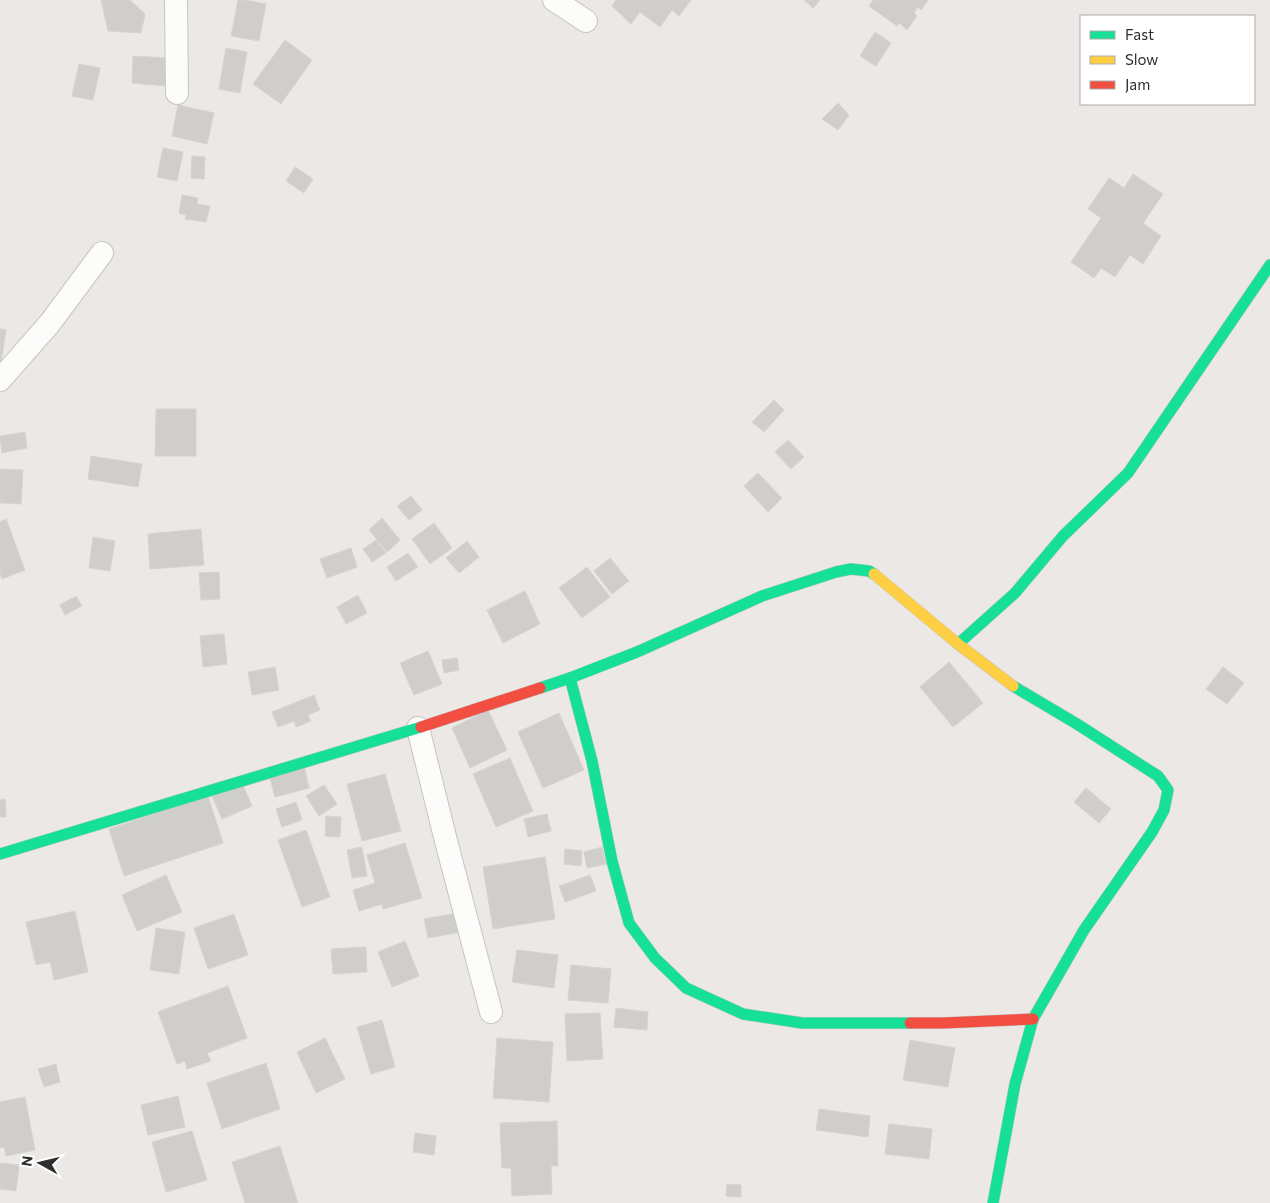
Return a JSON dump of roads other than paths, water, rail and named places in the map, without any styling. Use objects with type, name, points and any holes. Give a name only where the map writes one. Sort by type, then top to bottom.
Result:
[{"type":"street","points":[[176,0],[178,93]]},
{"type":"street","points":[[554,0],[586,21]]},
{"type":"street","points":[[0,380],[50,323],[102,253]]},
{"type":"street","points":[[958,644],[1016,593],[1062,536],[1128,473],[1270,265]]},
{"type":"street","points":[[0,854],[418,728],[570,678],[637,652],[762,596],[836,572],[851,569],[869,571],[878,576],[958,644],[1010,683],[1158,776],[1168,790],[1164,810],[1152,832],[1084,930],[1033,1019],[1015,1084],[993,1203]]},
{"type":"street","points":[[570,678],[602,802],[612,861],[628,923],[655,958],[686,988],[743,1014],[802,1023],[943,1024],[1033,1019]]},
{"type":"street","points":[[418,728],[491,1012]]}]
